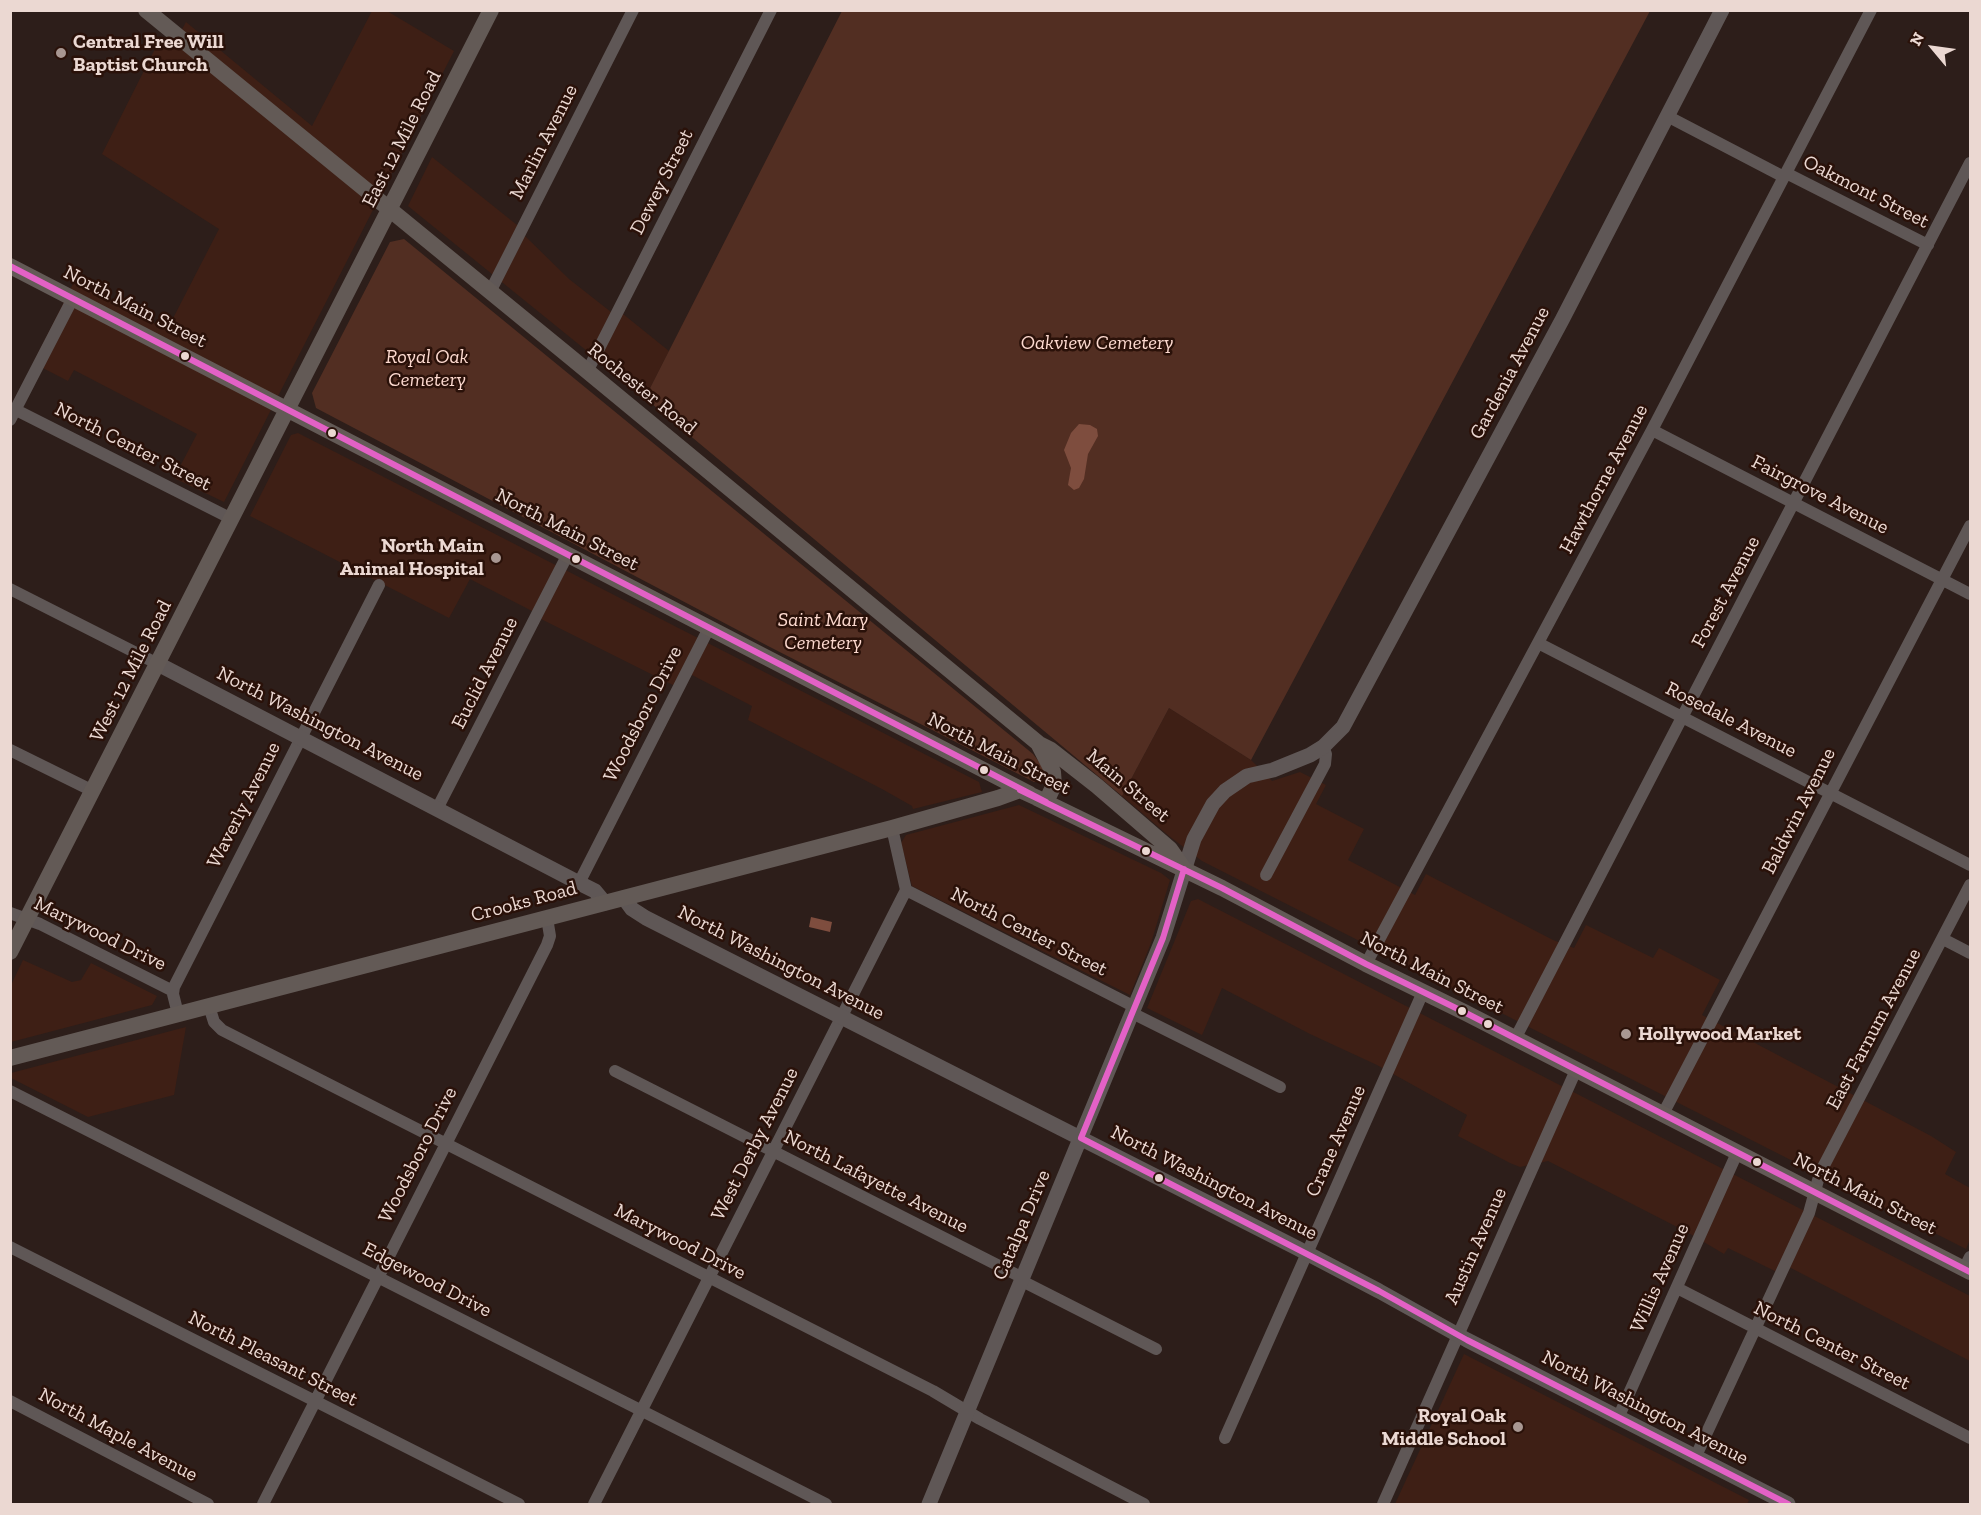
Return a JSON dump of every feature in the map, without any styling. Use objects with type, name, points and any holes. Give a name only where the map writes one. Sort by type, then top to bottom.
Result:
[{"type":"main road","name":"Rochester Road","points":[[146,10],[1038,744],[1053,771],[1054,785],[1046,802]]},
{"type":"main road","name":"East 12 Mile Road","points":[[288,409],[491,10]]},
{"type":"main road","name":"North Main Street","points":[[10,266],[1020,789]]},
{"type":"main road","name":"West 12 Mile Road","points":[[10,952],[288,409]]},
{"type":"main road","name":"Main Street","points":[[1038,744],[1051,750],[1097,786],[1170,849],[1184,869]]},
{"type":"main road","points":[[1020,789],[1046,802]]},
{"type":"main road","name":"Crooks Road","points":[[10,1058],[892,828],[998,798],[1020,789]]},
{"type":"main road","name":"North Main Street","points":[[1046,802],[1184,869],[1737,1153],[1968,1266]]},
{"type":"street","name":"Marlin Avenue","points":[[490,292],[633,10]]},
{"type":"street","name":"Dewey Street","points":[[587,372],[771,10]]},
{"type":"street","name":"Gardenia Avenue","points":[[1153,962],[1166,929],[1194,839],[1213,804],[1225,790],[1247,776],[1273,770],[1310,755],[1323,747],[1343,727],[1562,320],[1722,10]]},
{"type":"street","name":"Hawthorne Avenue","points":[[1366,964],[1652,430],[1871,10]]},
{"type":"street","name":"Oakmont Street","points":[[1668,116],[1928,245]]},
{"type":"street","name":"Forest Avenue","points":[[1515,1039],[1971,163]]},
{"type":"street","points":[[13,415],[73,298]]},
{"type":"street","name":"North Center Street","points":[[13,415],[232,519]]},
{"type":"street","name":"Fairgrove Avenue","points":[[1652,430],[1971,594]]},
{"type":"street","name":"Baldwin Avenue","points":[[1663,1114],[1971,526]]},
{"type":"street","name":"Euclid Avenue","points":[[437,809],[567,554]]},
{"type":"street","name":"Waverly Avenue","points":[[173,991],[379,585]]},
{"type":"street","name":"North Washington Avenue","points":[[10,590],[158,664],[595,891],[605,903]]},
{"type":"street","name":"Woodsboro Drive","points":[[579,883],[709,628]]},
{"type":"street","name":"Rosedale Avenue","points":[[1538,643],[1971,865]]},
{"type":"street","points":[[1266,875],[1325,764],[1326,754],[1323,747]]},
{"type":"street","points":[[10,750],[93,791]]},
{"type":"street","points":[[892,828],[906,890]]},
{"type":"street","name":"East Farnum Avenue","points":[[1695,1458],[1809,1213],[1820,1173],[1971,885]]},
{"type":"street","name":"North Center Street","points":[[906,890],[1280,1087]]},
{"type":"street","name":"West Derby Avenue","points":[[594,1504],[906,890]]},
{"type":"street","name":"North Washington Avenue","points":[[624,898],[632,909],[646,918],[1307,1253],[1618,1418],[1788,1504]]},
{"type":"street","name":"Marywood Drive","points":[[10,913],[173,991]]},
{"type":"street","name":"Woodsboro Drive","points":[[262,1504],[547,945],[550,936],[547,918]]},
{"type":"street","points":[[1942,939],[1971,953]]},
{"type":"street","name":"Catalpa Drive","points":[[929,1504],[1153,962]]},
{"type":"street","points":[[173,991],[178,1014]]},
{"type":"street","name":"Crane Avenue","points":[[1226,1438],[1423,992]]},
{"type":"street","name":"Marywood Drive","points":[[209,1006],[214,1022],[222,1030],[933,1391],[980,1419],[1144,1504]]},
{"type":"street","name":"Austin Avenue","points":[[1383,1504],[1576,1070]]},
{"type":"street","name":"North Lafayette Avenue","points":[[615,1071],[1156,1349]]},
{"type":"street","name":"Edgewood Drive","points":[[10,1091],[826,1504]]},
{"type":"street","name":"Willis Avenue","points":[[1618,1418],[1737,1153]]},
{"type":"street","name":"North Pleasant Street","points":[[10,1247],[519,1504]]},
{"type":"street","name":"North Center Street","points":[[1677,1288],[1971,1438]]},
{"type":"street","name":"North Maple Avenue","points":[[10,1401],[208,1504]]},
{"type":"shaded area","points":[[372,11],[387,11],[454,51],[224,502],[174,478],[197,434],[74,370],[68,381],[33,363],[74,282],[167,330],[219,229],[102,154],[159,41],[171,50],[186,22],[312,126]]},
{"type":"shaded area","points":[[432,157],[517,225],[525,236],[569,279],[611,312],[623,314],[669,351],[645,398],[408,206]]},
{"type":"shaded area","points":[[1079,424],[1090,425],[1097,429],[1098,436],[1088,454],[1084,479],[1079,488],[1074,490],[1068,485],[1071,468],[1064,450],[1071,433]]},
{"type":"shaded area","points":[[298,433],[979,782],[982,792],[913,809],[912,806],[882,789],[748,720],[752,706],[692,675],[673,685],[541,619],[532,611],[470,579],[449,618],[250,516],[291,435]]},
{"type":"shaded area","points":[[1169,708],[1251,760],[1272,781],[1300,772],[1326,785],[1316,804],[1364,829],[1348,860],[1415,895],[1426,874],[1553,940],[1574,948],[1586,925],[1653,958],[1659,948],[1720,980],[1702,1015],[1931,1136],[1956,1152],[1945,1174],[1970,1188],[1970,1239],[1966,1249],[1202,861],[1122,796]]},
{"type":"shaded area","points":[[1019,805],[1161,873],[1170,880],[1151,943],[1130,995],[912,886],[901,843],[906,835]]},
{"type":"shaded area","points":[[1198,899],[1970,1296],[1970,1361],[1789,1267],[1785,1276],[1728,1248],[1724,1254],[1687,1232],[1548,1161],[1520,1167],[1510,1163],[1458,1136],[1467,1115],[1377,1065],[1310,1034],[1222,988],[1202,1035],[1147,1008],[1191,901]]},
{"type":"shaded area","points":[[811,917],[832,922],[830,932],[809,927]]},
{"type":"shaded area","points":[[23,960],[72,982],[81,980],[91,963],[157,996],[152,1005],[11,1042],[11,985]]},
{"type":"shaded area","points":[[186,1027],[174,1095],[88,1117],[11,1078],[11,1073]]},
{"type":"shaded area","name":"Royal Oak Middle School","points":[[1464,1354],[1749,1500],[1747,1504],[1395,1504]]},
{"type":"green space","name":"Oakview Cemetery","points":[[842,11],[1650,11],[1251,760],[1169,708],[1122,796],[645,398]]},
{"type":"green space","name":"Royal Oak Cemetery","points":[[404,239],[1033,754],[1046,771],[1040,782],[1034,782],[768,646],[316,408],[312,393],[390,242]]},
{"type":"transit line","points":[[10,266],[1046,802]]},
{"type":"transit line","points":[[1020,790],[1222,888],[1366,964],[1970,1272]]},
{"type":"transit line","points":[[1081,1138],[1163,938],[1184,869]]},
{"type":"transit line","points":[[1081,1138],[1379,1291],[1467,1340],[1788,1504]]},
{"type":"place","name":"Central Free Will Baptist Church","points":[[61,53]]},
{"type":"place","name":"North Main Animal Hospital","points":[[496,558]]},
{"type":"place","name":"Hollywood Market","points":[[1626,1034]]},
{"type":"place","name":"Royal Oak Middle School","points":[[1518,1427]]},
{"type":"park label","name":"Saint Mary Cemetery","points":[[823,632]]}]
